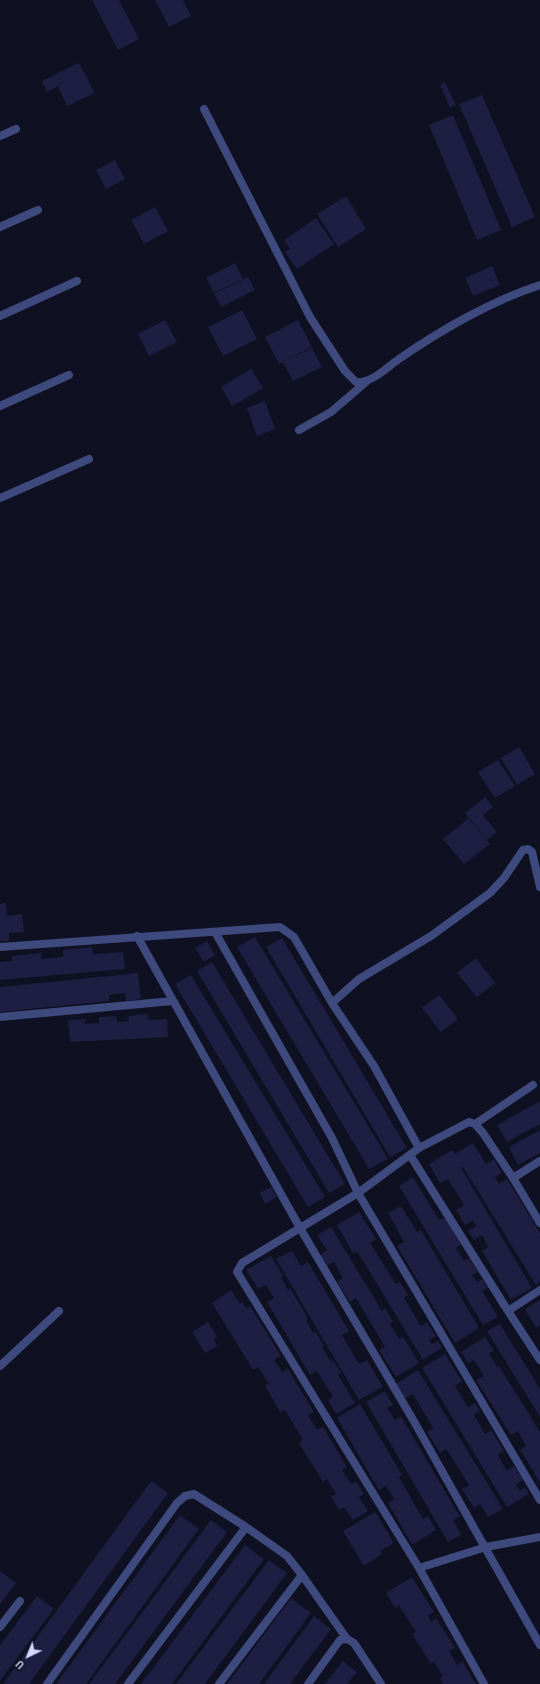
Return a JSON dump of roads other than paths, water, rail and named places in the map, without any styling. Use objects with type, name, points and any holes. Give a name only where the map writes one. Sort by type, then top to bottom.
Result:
[{"type":"street","points":[[204,109],[310,317],[352,379],[361,382],[367,381]]},
{"type":"street","points":[[0,136],[16,129]]},
{"type":"street","points":[[0,226],[38,210]]},
{"type":"street","points":[[0,316],[77,281]]},
{"type":"street","points":[[299,430],[331,412],[367,381],[425,342],[498,302],[540,285]]},
{"type":"street","points":[[0,406],[69,376]]},
{"type":"street","points":[[0,498],[89,459]]},
{"type":"street","points":[[332,1003],[359,979],[431,936],[490,893],[504,878],[523,850],[528,849],[532,852],[540,887]]},
{"type":"street","points":[[0,947],[137,936],[215,932],[275,926],[285,929],[294,937],[332,1003],[374,1066],[419,1148]]},
{"type":"street","points":[[215,932],[332,1138],[358,1193],[540,1500]]},
{"type":"street","points":[[137,936],[300,1228],[486,1547],[540,1645]]},
{"type":"street","points":[[0,1017],[173,1001]]},
{"type":"street","points":[[475,1124],[533,1084]]},
{"type":"street","points":[[484,1684],[419,1568],[238,1275],[238,1269],[242,1263],[358,1193],[419,1148],[469,1122],[475,1124],[513,1178],[540,1223]]},
{"type":"street","points":[[410,1155],[540,1360]]},
{"type":"street","points":[[513,1178],[540,1161]]},
{"type":"street","points":[[508,1311],[540,1290]]},
{"type":"street","points":[[0,1366],[59,1311]]},
{"type":"street","points":[[46,1684],[177,1503],[185,1496],[194,1494],[246,1527],[287,1556],[347,1639],[354,1643],[381,1684]]},
{"type":"street","points":[[128,1684],[246,1527]]},
{"type":"street","points":[[419,1568],[486,1547],[540,1537]]},
{"type":"street","points":[[219,1684],[302,1575]]},
{"type":"street","points":[[0,1627],[20,1601]]},
{"type":"street","points":[[308,1684],[340,1640],[347,1639]]}]
